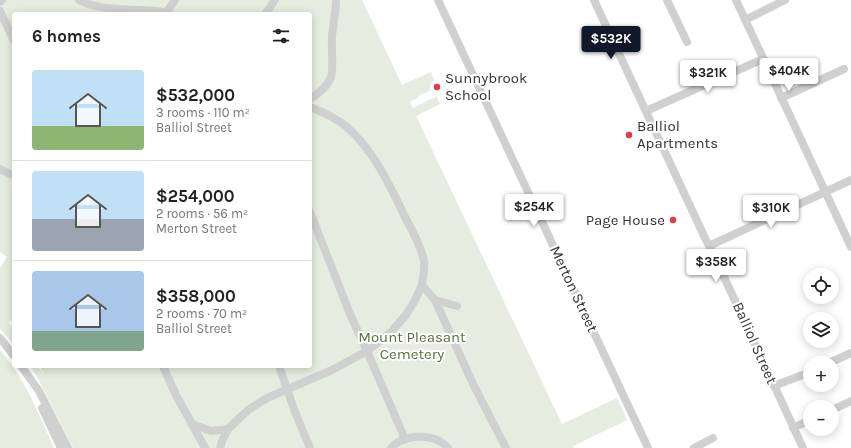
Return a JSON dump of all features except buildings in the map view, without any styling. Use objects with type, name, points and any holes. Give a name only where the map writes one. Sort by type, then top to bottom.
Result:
[{"type":"street","points":[[79,0],[103,11],[162,12]]},
{"type":"street","points":[[169,12],[176,0]]},
{"type":"street","points":[[266,12],[275,0]]},
{"type":"street","points":[[312,98],[322,90],[332,75],[332,37],[336,0]]},
{"type":"street","name":"Merton Street","points":[[438,0],[648,448]]},
{"type":"street","name":"Balliol Street","points":[[594,0],[803,448]]},
{"type":"street","points":[[667,0],[687,42]]},
{"type":"street","points":[[736,0],[851,247]]},
{"type":"street","points":[[745,20],[785,0]]},
{"type":"street","points":[[0,11],[12,37]]},
{"type":"street","points":[[646,112],[763,59]]},
{"type":"street","points":[[781,98],[844,69]]},
{"type":"street","points":[[220,448],[228,430],[248,410],[267,398],[332,370],[367,351],[390,333],[406,315],[422,285],[424,262],[422,254],[388,181],[361,141],[346,127],[322,111],[312,108]]},
{"type":"street","points":[[0,169],[12,174]]},
{"type":"street","points":[[709,246],[851,180]]},
{"type":"street","points":[[312,217],[350,314],[405,439]]},
{"type":"street","points":[[422,285],[435,300],[473,384],[506,448]]},
{"type":"street","points":[[435,300],[457,306]]},
{"type":"street","points":[[0,338],[12,353]]},
{"type":"street","points":[[839,358],[851,353]]},
{"type":"street","points":[[23,368],[61,448]]},
{"type":"street","points":[[23,368],[39,391],[68,448]]},
{"type":"street","points":[[164,368],[205,448]]},
{"type":"street","points":[[280,368],[310,448]]},
{"type":"street","points":[[774,386],[803,375]]},
{"type":"street","points":[[839,407],[851,401]]},
{"type":"street","points":[[793,428],[803,423]]},
{"type":"street","points":[[192,424],[211,431],[228,430]]},
{"type":"street","points":[[391,448],[405,439],[419,436],[433,438],[446,445],[448,448]]},
{"type":"street","points":[[694,448],[713,438]]},
{"type":"green space","name":"Mount Pleasant Cemetery","points":[[0,0],[362,0],[402,85],[431,72],[434,80],[431,82],[430,90],[421,94],[410,102],[413,108],[437,97],[440,104],[416,116],[562,424],[617,398],[627,420],[573,446],[574,448],[73,448],[31,368],[39,368],[43,373],[41,368],[312,368],[312,12],[12,12],[12,319],[8,322],[12,327],[12,343],[0,329],[0,268],[7,257],[0,252]]},
{"type":"green space","points":[[0,350],[9,361],[24,385],[54,448],[0,448]]},
{"type":"place","name":"Sunnybrook School","points":[[437,87]]},
{"type":"place","name":"Balliol Apartments","points":[[629,135]]},
{"type":"place","name":"Page House","points":[[673,220]]}]
